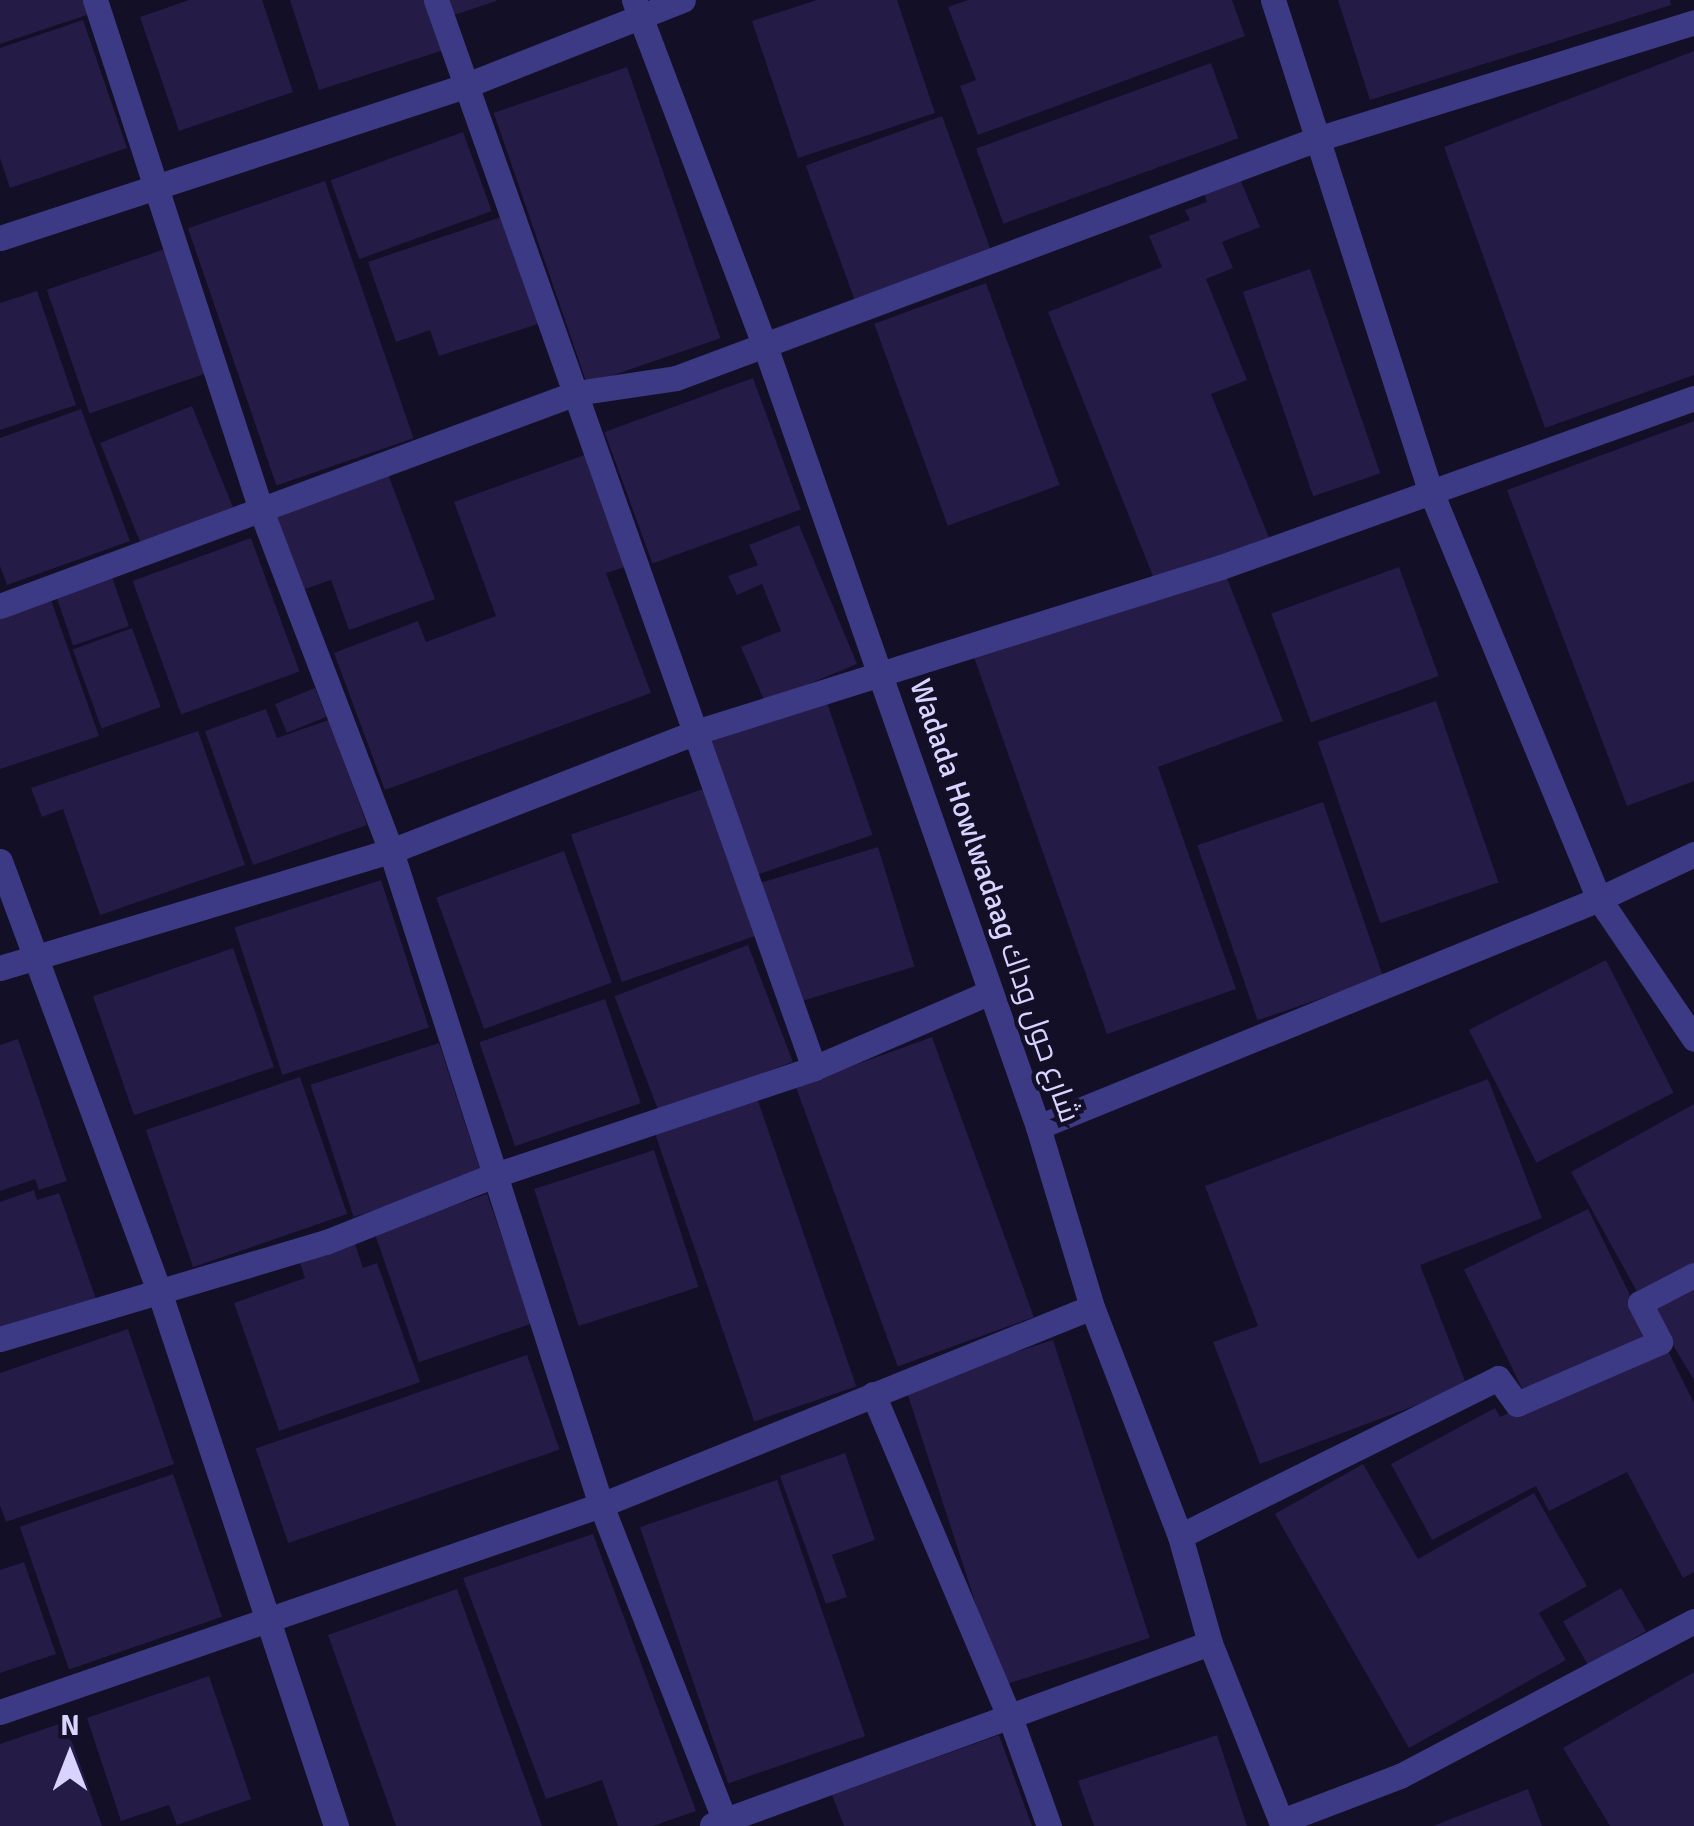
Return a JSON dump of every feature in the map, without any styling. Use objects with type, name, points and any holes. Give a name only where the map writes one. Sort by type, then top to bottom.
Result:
[{"type":"street","points":[[94,0],[262,513],[392,851],[492,1176],[601,1505],[721,1824],[1210,1644]]},
{"type":"street","points":[[436,0],[814,1068]]},
{"type":"street","points":[[0,238],[467,85],[636,8],[683,0]]},
{"type":"street","points":[[1273,0],[1430,487],[1599,900],[1694,1039]]},
{"type":"street","name":"Wadada Howlwadaag شارع حول وداك","points":[[636,8],[765,346],[1038,1127],[1092,1308],[1180,1536],[1210,1644],[1282,1823]]},
{"type":"street","points":[[0,606],[262,513],[576,393],[676,378],[1317,140],[1694,22]]},
{"type":"street","points":[[0,968],[392,851],[696,732],[1221,567],[1430,487],[1694,398]]},
{"type":"street","points":[[1038,1127],[1599,900],[1694,854]]},
{"type":"street","points":[[0,861],[159,1291],[336,1826]]},
{"type":"street","points":[[0,1340],[326,1242],[492,1176],[814,1068],[988,993]]},
{"type":"street","points":[[1180,1536],[1498,1378],[1517,1404],[1660,1342],[1640,1303],[1694,1274]]},
{"type":"street","points":[[0,1712],[601,1505],[1092,1308]]},
{"type":"street","points":[[873,1394],[1012,1720],[1049,1826]]},
{"type":"street","points":[[1282,1823],[1400,1776],[1694,1621]]},
{"type":"building","points":[[0,0],[89,0],[93,13],[0,44]]},
{"type":"building","points":[[189,0],[262,0],[293,92],[179,131],[140,17]]},
{"type":"building","points":[[290,0],[428,0],[444,50],[319,90]]},
{"type":"building","points":[[449,0],[496,0],[496,1],[454,15]]},
{"type":"building","points":[[817,0],[897,0],[935,113],[798,158],[752,21]]},
{"type":"building","points":[[968,0],[1232,0],[1245,36],[978,135],[960,86],[976,80],[948,7]]},
{"type":"building","points":[[1338,0],[1670,0],[1671,5],[1370,100]]},
{"type":"building","points":[[83,20],[127,148],[10,188],[0,158],[0,48]]},
{"type":"building","points":[[1694,51],[1694,375],[1545,428],[1444,147]]},
{"type":"building","points":[[1211,63],[1238,138],[1003,224],[976,149]]},
{"type":"building","points":[[627,67],[720,338],[587,384],[494,113]]},
{"type":"building","points":[[942,116],[991,249],[854,299],[806,166]]},
{"type":"building","points":[[463,132],[492,211],[359,259],[331,180]]},
{"type":"building","points":[[1240,179],[1260,227],[1222,242],[1233,268],[1206,279],[1247,380],[1211,394],[1270,540],[1156,584],[1048,312],[1162,267],[1149,236],[1190,220],[1185,210],[1207,202],[1204,193]]},
{"type":"building","points":[[325,181],[414,438],[276,485],[188,228]]},
{"type":"building","points":[[507,215],[544,322],[439,356],[430,330],[396,342],[368,262]]},
{"type":"building","points":[[165,249],[208,373],[89,414],[47,290]]},
{"type":"building","points":[[1310,269],[1380,473],[1313,496],[1243,292]]},
{"type":"building","points":[[986,283],[1060,485],[948,526],[874,324]]},
{"type":"building","points":[[37,291],[76,405],[0,430],[0,303]]},
{"type":"building","points":[[753,378],[801,510],[652,564],[605,432]]},
{"type":"building","points":[[192,406],[233,507],[141,544],[100,443]]},
{"type":"building","points":[[81,409],[130,541],[7,585],[0,566],[0,438]]},
{"type":"building","points":[[1694,421],[1694,781],[1627,806],[1507,490]]},
{"type":"building","points":[[590,453],[631,565],[606,573],[651,693],[385,790],[334,653],[418,621],[426,642],[496,616],[454,502]]},
{"type":"building","points":[[388,474],[435,599],[349,630],[331,580],[302,590],[274,516]]},
{"type":"building","points":[[799,525],[857,664],[765,702],[741,647],[781,631],[762,584],[737,595],[728,576],[758,565],[749,545]]},
{"type":"building","points":[[251,538],[300,671],[181,715],[133,581]]},
{"type":"building","points":[[1399,567],[1439,676],[1311,723],[1271,614]]},
{"type":"building","points":[[1225,573],[1283,721],[1158,767],[1236,989],[1107,1034],[974,657]]},
{"type":"building","points":[[112,577],[129,626],[73,645],[56,596]]},
{"type":"building","points":[[51,600],[99,736],[0,769],[0,618]]},
{"type":"building","points":[[132,628],[161,707],[102,728],[73,650]]},
{"type":"building","points":[[315,688],[327,717],[287,733],[275,704]]},
{"type":"building","points":[[824,694],[873,835],[752,876],[704,735]]},
{"type":"building","points":[[1436,701],[1499,883],[1380,923],[1318,742]]},
{"type":"building","points":[[266,709],[277,738],[329,720],[367,825],[253,865],[205,731]]},
{"type":"building","points":[[198,731],[245,865],[100,915],[63,809],[42,817],[31,788]]},
{"type":"building","points":[[709,787],[760,935],[622,982],[571,835]]},
{"type":"building","points":[[1323,802],[1383,977],[1257,1020],[1197,845]]},
{"type":"building","points":[[878,847],[915,967],[794,1003],[758,884]]},
{"type":"building","points":[[564,851],[612,983],[484,1029],[436,898]]},
{"type":"building","points":[[381,880],[429,1027],[282,1075],[235,928]]},
{"type":"building","points":[[748,945],[793,1062],[659,1113],[614,996]]},
{"type":"building","points":[[233,948],[274,1067],[134,1115],[93,996]]},
{"type":"building","points":[[1606,960],[1674,1093],[1536,1163],[1469,1030]]},
{"type":"building","points":[[605,999],[641,1103],[515,1146],[479,1042]]},
{"type":"building","points":[[932,1037],[1034,1317],[898,1367],[796,1087]]},
{"type":"building","points":[[18,1039],[67,1181],[39,1190],[35,1179],[0,1191],[0,1045]]},
{"type":"building","points":[[439,1043],[482,1175],[354,1217],[311,1085]]},
{"type":"building","points":[[300,1077],[347,1214],[193,1267],[146,1130]]},
{"type":"building","points":[[1488,1079],[1542,1218],[1420,1265],[1467,1386],[1260,1464],[1213,1342],[1258,1326],[1205,1186]]},
{"type":"building","points":[[757,1098],[856,1386],[754,1422],[655,1133]]},
{"type":"building","points":[[1694,1104],[1694,1270],[1641,1299],[1571,1172]]},
{"type":"building","points":[[654,1150],[698,1287],[579,1326],[534,1189]]},
{"type":"building","points":[[34,1190],[37,1200],[59,1193],[97,1302],[0,1335],[0,1202]]},
{"type":"building","points":[[487,1194],[532,1324],[419,1362],[374,1233]]},
{"type":"building","points":[[1588,1209],[1649,1335],[1525,1395],[1464,1269]]},
{"type":"building","points":[[355,1244],[363,1268],[377,1263],[420,1382],[279,1431],[234,1303],[305,1278],[300,1263]]},
{"type":"building","points":[[1694,1281],[1694,1380],[1650,1307]]},
{"type":"building","points":[[128,1329],[174,1464],[6,1522],[0,1505],[0,1373]]},
{"type":"building","points":[[1053,1340],[1150,1638],[1002,1686],[906,1388]]},
{"type":"building","points":[[1665,1345],[1694,1403],[1694,1572],[1683,1578],[1627,1472],[1549,1511],[1536,1486],[1432,1540],[1391,1464],[1495,1408],[1500,1417]]},
{"type":"building","points":[[527,1355],[560,1450],[288,1543],[256,1448]]},
{"type":"building","points":[[845,1453],[875,1540],[832,1555],[847,1597],[826,1604],[780,1476]]},
{"type":"building","points":[[1363,1464],[1418,1559],[1534,1493],[1587,1586],[1539,1613],[1566,1660],[1409,1748],[1275,1514]]},
{"type":"building","points":[[173,1474],[222,1617],[69,1670],[20,1527]]},
{"type":"building","points":[[777,1480],[865,1736],[728,1783],[640,1527]]},
{"type":"building","points":[[593,1534],[696,1811],[653,1826],[618,1826],[602,1780],[546,1799],[463,1578]]},
{"type":"building","points":[[24,1562],[56,1654],[0,1673],[0,1570]]},
{"type":"building","points":[[1621,1588],[1646,1631],[1588,1665],[1563,1622]]},
{"type":"building","points":[[457,1589],[542,1826],[396,1826],[328,1635]]},
{"type":"building","points":[[1694,1672],[1694,1826],[1610,1826],[1563,1748]]},
{"type":"building","points":[[209,1676],[251,1799],[177,1825],[169,1805],[121,1821],[87,1718]]},
{"type":"building","points":[[65,1722],[102,1826],[0,1826],[0,1744]]},
{"type":"building","points":[[999,1735],[1032,1826],[844,1826],[832,1795]]},
{"type":"building","points":[[1217,1735],[1247,1826],[1094,1826],[1078,1781]]},
{"type":"building","points":[[1528,1789],[1542,1826],[1433,1826]]}]
